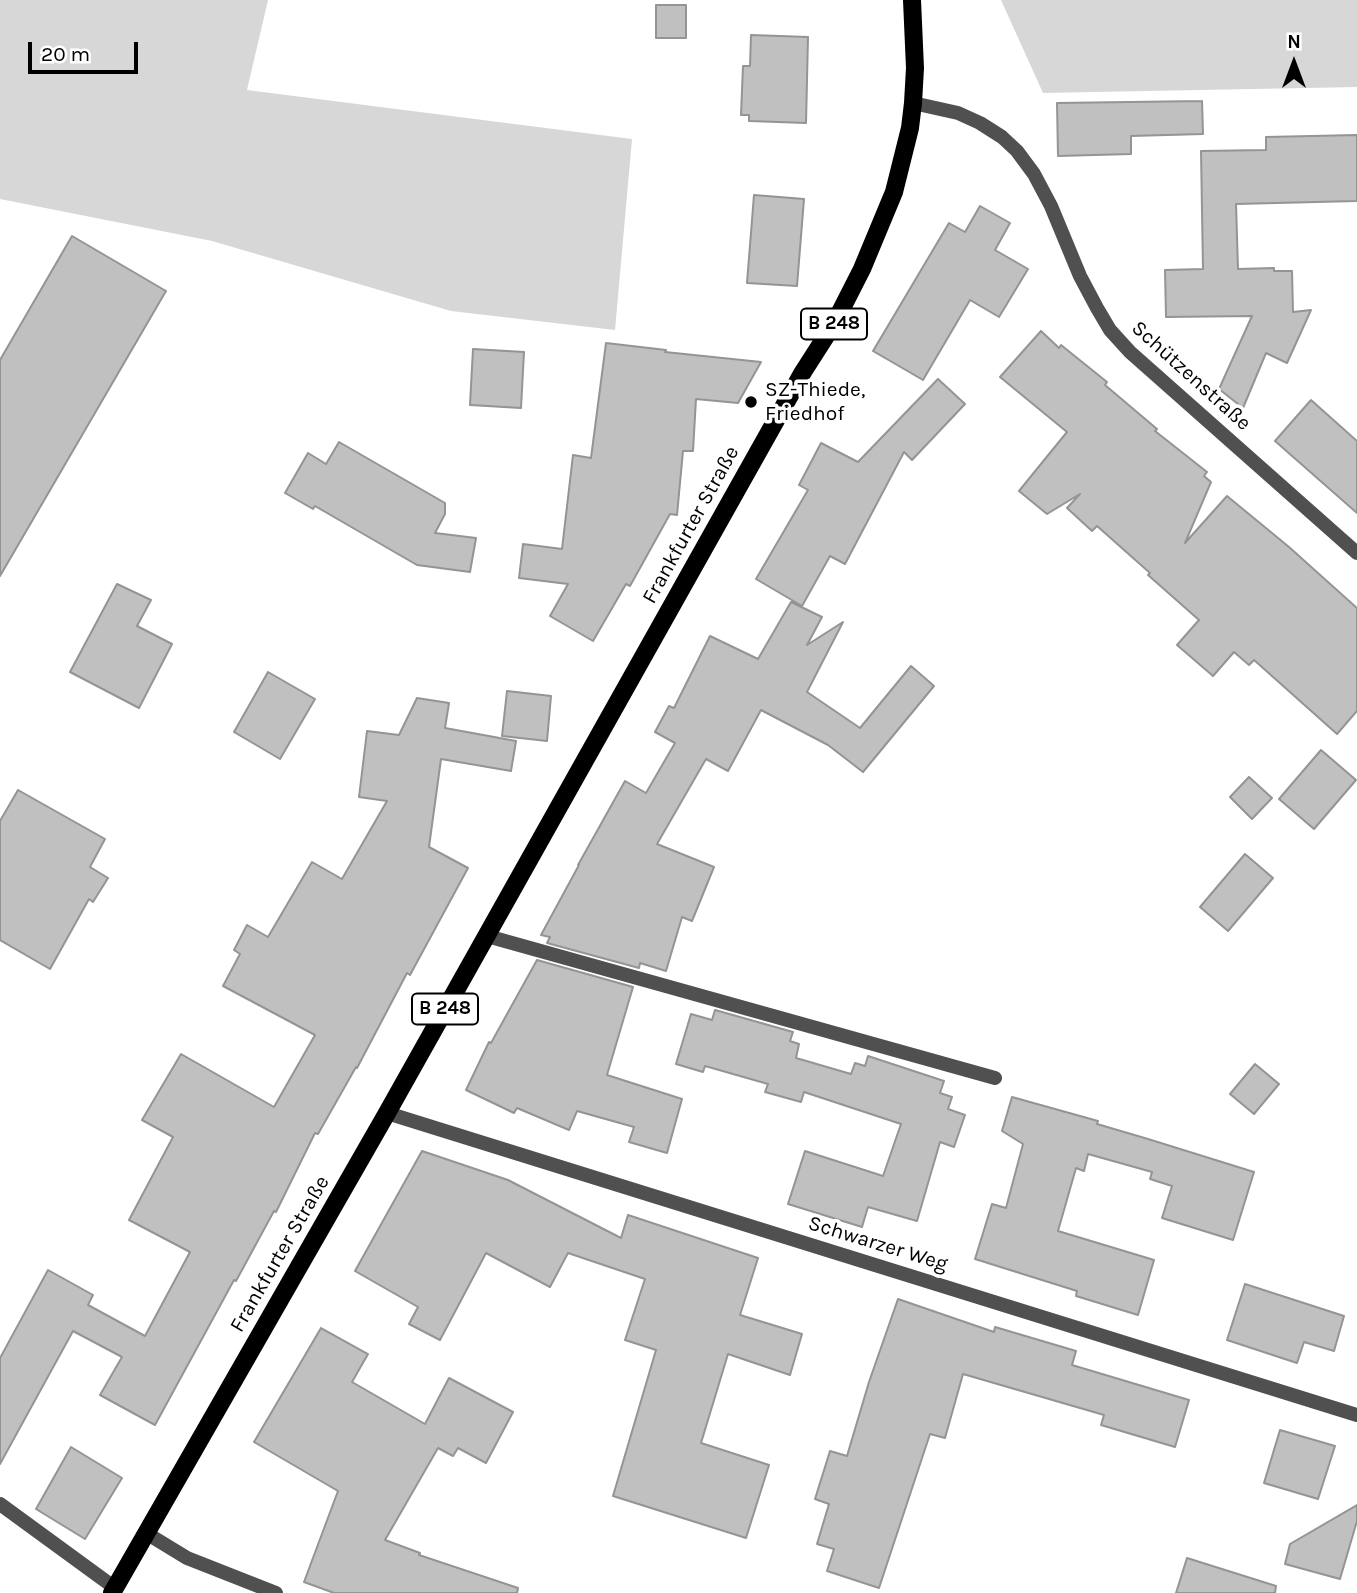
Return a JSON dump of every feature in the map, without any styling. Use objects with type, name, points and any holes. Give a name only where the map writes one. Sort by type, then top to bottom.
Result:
[{"type":"main road","name":"Frankfurter Straße","points":[[113,1591],[387,1113],[803,372],[835,322],[862,269],[894,192],[910,128],[915,68],[912,0]]},
{"type":"street","name":"Schützenstraße","points":[[914,103],[958,113],[980,123],[1002,137],[1017,151],[1034,174],[1051,206],[1080,276],[1110,330],[1130,352],[1357,552]]},
{"type":"street","points":[[486,936],[995,1078]]},
{"type":"street","name":"Schwarzer Weg","points":[[387,1113],[1357,1415]]},
{"type":"street","points":[[0,1504],[113,1591]]},
{"type":"street","points":[[146,1533],[187,1558],[276,1593]]},
{"type":"shaded area","points":[[0,0],[268,0],[247,90],[632,139],[615,330],[451,311],[212,241],[0,199]]},
{"type":"shaded area","points":[[1001,0],[1357,0],[1357,87],[1043,93]]},
{"type":"building","points":[[656,5],[686,5],[686,38],[656,38]]},
{"type":"building","points":[[751,35],[808,37],[806,123],[749,121],[749,115],[741,115],[743,66],[750,66]]},
{"type":"building","points":[[1202,101],[1203,134],[1131,136],[1131,154],[1058,156],[1057,103]]},
{"type":"building","points":[[1357,135],[1357,201],[1236,204],[1238,269],[1274,268],[1274,271],[1292,271],[1293,312],[1311,310],[1287,363],[1266,353],[1243,408],[1219,389],[1252,316],[1166,317],[1165,270],[1203,269],[1201,151],[1266,150],[1266,137]]},
{"type":"building","points":[[754,195],[804,199],[797,286],[747,283]]},
{"type":"building","points":[[980,206],[1010,223],[995,250],[1028,269],[999,317],[970,300],[923,380],[873,351],[949,223],[965,232]]},
{"type":"building","points":[[72,236],[166,291],[0,576],[0,360]]},
{"type":"building","points":[[1041,331],[1059,348],[1061,345],[1107,382],[1105,385],[1157,429],[1155,431],[1207,472],[1204,476],[1211,482],[1185,543],[1227,496],[1357,608],[1357,711],[1337,734],[1254,660],[1249,665],[1234,652],[1213,676],[1177,645],[1199,620],[1097,526],[1092,531],[1067,508],[1080,494],[1047,514],[1019,491],[1067,432],[1000,377]]},
{"type":"building","points":[[606,343],[761,362],[738,403],[696,399],[693,451],[683,451],[677,515],[670,514],[630,586],[626,584],[593,641],[550,616],[568,584],[519,578],[523,544],[562,549],[573,455],[591,458]]},
{"type":"building","points":[[473,349],[524,352],[521,408],[470,405]]},
{"type":"building","points":[[938,379],[965,404],[912,460],[904,452],[845,564],[830,556],[802,606],[756,579],[808,490],[799,485],[821,443],[858,462]]},
{"type":"building","points":[[1311,400],[1357,441],[1357,513],[1275,441]]},
{"type":"building","points":[[339,442],[445,503],[445,514],[435,533],[476,538],[470,572],[417,565],[315,506],[313,509],[285,493],[308,453],[326,464]]},
{"type":"building","points":[[117,584],[151,600],[137,626],[172,644],[139,708],[70,672]]},
{"type":"building","points":[[791,602],[822,617],[807,645],[843,622],[807,692],[860,728],[911,666],[934,686],[863,772],[828,745],[761,710],[728,771],[706,759],[657,844],[714,867],[692,921],[682,917],[666,971],[640,963],[639,968],[547,943],[550,937],[541,935],[625,781],[646,793],[675,743],[655,732],[669,706],[674,708],[710,636],[758,659]]},
{"type":"building","points":[[268,672],[315,699],[280,759],[234,732]]},
{"type":"building","points":[[507,691],[551,696],[547,741],[502,736]]},
{"type":"building","points":[[417,698],[449,703],[445,728],[516,741],[511,771],[441,759],[429,847],[468,868],[410,975],[407,973],[357,1068],[318,1134],[315,1133],[276,1212],[274,1211],[236,1281],[234,1280],[155,1425],[100,1395],[122,1357],[73,1331],[0,1464],[0,1358],[48,1270],[93,1295],[88,1305],[145,1336],[190,1252],[129,1220],[173,1137],[142,1120],[181,1054],[274,1107],[315,1035],[223,986],[240,954],[234,950],[247,925],[268,937],[312,862],[342,879],[387,801],[359,797],[367,731],[399,735]]},
{"type":"building","points":[[1321,750],[1356,780],[1314,829],[1279,799]]},
{"type":"building","points":[[1249,777],[1272,798],[1252,819],[1230,797]]},
{"type":"building","points":[[18,790],[105,839],[90,867],[108,878],[93,902],[89,899],[50,969],[0,940],[0,821]]},
{"type":"building","points":[[1245,854],[1273,878],[1228,931],[1200,907]]},
{"type":"building","points":[[537,960],[633,987],[607,1075],[682,1099],[667,1153],[629,1142],[634,1127],[577,1111],[569,1130],[517,1108],[514,1113],[466,1090],[489,1042],[491,1043]]},
{"type":"building","points":[[715,1010],[793,1032],[790,1041],[799,1044],[796,1058],[851,1074],[855,1063],[865,1066],[868,1056],[944,1081],[940,1093],[952,1097],[948,1109],[965,1115],[954,1147],[940,1142],[917,1221],[868,1207],[862,1227],[788,1204],[805,1151],[883,1176],[901,1124],[804,1092],[801,1102],[765,1092],[768,1084],[705,1066],[703,1072],[676,1064],[691,1014],[712,1020]]},
{"type":"building","points":[[1255,1064],[1279,1084],[1254,1114],[1230,1094]]},
{"type":"building","points":[[1012,1097],[1098,1121],[1097,1124],[1254,1172],[1233,1240],[1162,1218],[1172,1186],[1150,1179],[1152,1172],[1088,1154],[1084,1171],[1076,1168],[1058,1231],[1154,1260],[1138,1315],[1076,1296],[1077,1291],[975,1259],[992,1204],[1006,1208],[1023,1144],[1002,1131]]},
{"type":"building","points":[[422,1151],[508,1180],[621,1238],[628,1215],[758,1258],[740,1315],[802,1334],[790,1375],[728,1354],[701,1443],[769,1465],[746,1538],[613,1496],[656,1350],[625,1340],[645,1279],[568,1253],[550,1287],[486,1253],[440,1340],[409,1324],[418,1307],[355,1271]]},
{"type":"building","points":[[1245,1284],[1344,1316],[1334,1351],[1304,1342],[1297,1363],[1227,1340]]},
{"type":"building","points":[[898,1299],[994,1332],[995,1327],[1076,1351],[1072,1365],[1189,1400],[1175,1447],[1101,1425],[1104,1415],[963,1374],[945,1438],[930,1434],[879,1588],[827,1571],[834,1549],[817,1544],[829,1504],[815,1499],[830,1451],[847,1456]]},
{"type":"building","points":[[321,1328],[368,1354],[352,1382],[425,1424],[449,1378],[513,1412],[486,1463],[458,1448],[453,1456],[438,1448],[385,1540],[420,1553],[419,1555],[518,1588],[517,1593],[334,1593],[304,1582],[338,1491],[254,1442]]},
{"type":"building","points":[[1280,1430],[1335,1446],[1318,1499],[1264,1483]]},
{"type":"building","points":[[71,1447],[122,1478],[85,1539],[36,1509]]},
{"type":"building","points":[[1357,1505],[1357,1521],[1340,1579],[1285,1564],[1290,1544]]},
{"type":"building","points":[[1187,1558],[1276,1586],[1275,1593],[1176,1593]]},
{"type":"place","name":"SZ-Thiede, Friedhof","points":[[751,402]]}]
